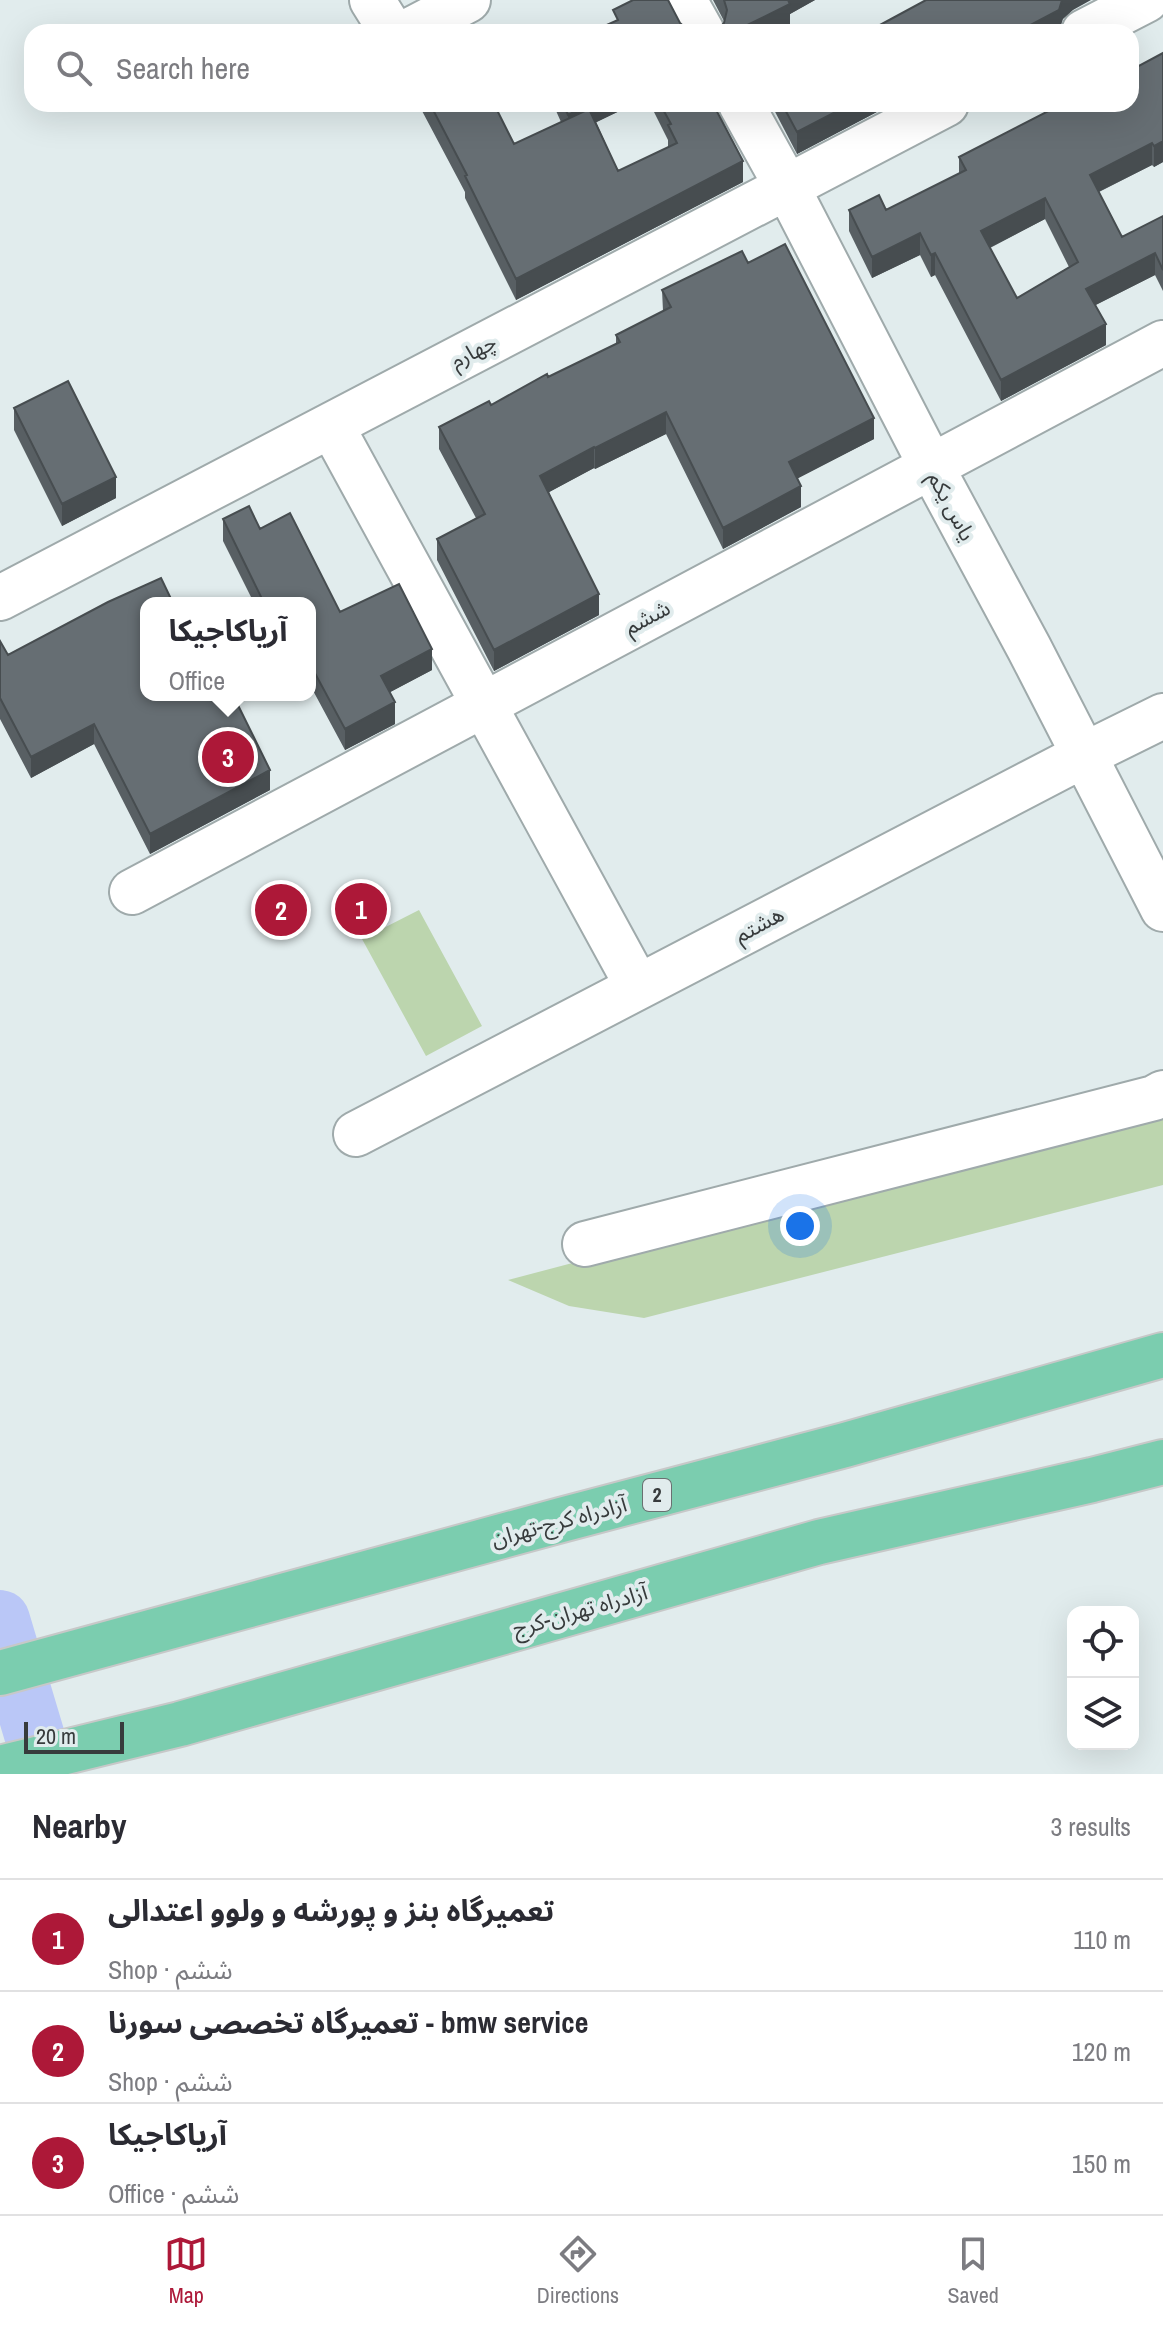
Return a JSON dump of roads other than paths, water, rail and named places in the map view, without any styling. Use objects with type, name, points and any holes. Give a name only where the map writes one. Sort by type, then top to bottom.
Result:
[{"type":"highway","name":"آزادراه کرج-تهران","points":[[0,1673],[845,1445],[1163,1355]]},
{"type":"highway","name":"آزادراه تهران-کرج","points":[[0,1768],[180,1724],[819,1542],[1163,1462]]},
{"type":"highway","points":[[1092,1480],[1163,1473]]},
{"type":"street","points":[[372,0],[387,24]]},
{"type":"street","points":[[422,24],[468,0]]},
{"type":"street","points":[[684,0],[698,24]]},
{"type":"street","points":[[1100,24],[1146,0]]},
{"type":"street","name":"یاس یکم","points":[[745,112],[1163,909]]},
{"type":"street","name":"چهارم","points":[[0,598],[931,112]]},
{"type":"street","name":"ششم","points":[[132,892],[1163,343]]},
{"type":"street","points":[[331,425],[638,987]]},
{"type":"street","name":"هشتم","points":[[356,1134],[1163,716]]},
{"type":"street","points":[[585,1244],[1154,1098],[1163,1093]]},
{"type":"waterway","points":[[0,1620],[46,1774]]},
{"type":"place","name":"آریاکاجیکا","points":[[228,757]]},
{"type":"place","name":"تعمیرگاه بنز و پورشه و ولوو اعتدالی","points":[[361,909]]},
{"type":"place","name":"تعمیرگاه تخصصی سورنا - bmw service","points":[[281,910]]}]
